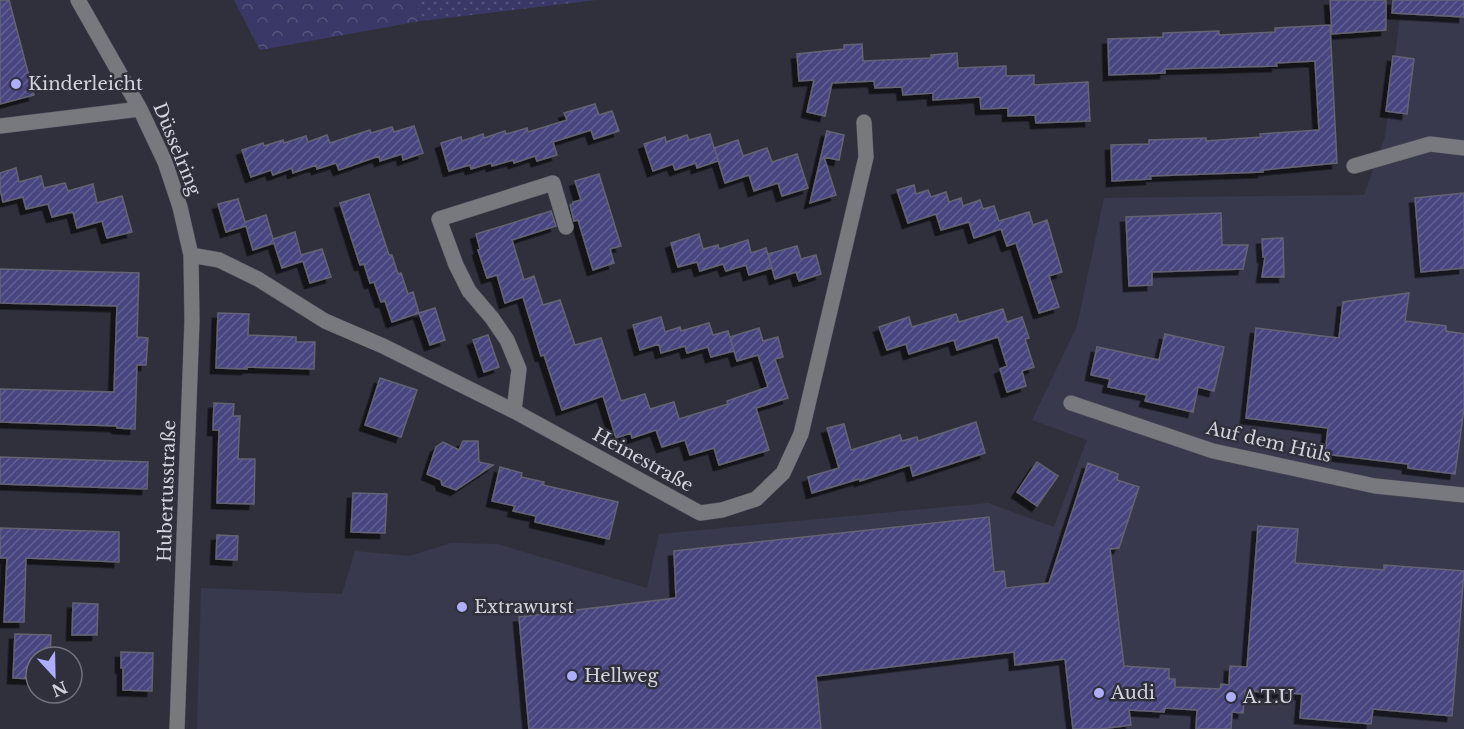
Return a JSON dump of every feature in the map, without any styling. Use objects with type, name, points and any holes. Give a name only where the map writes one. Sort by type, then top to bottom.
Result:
[{"type":"street","name":"Düsselring","points":[[78,0],[140,109],[165,162],[180,207],[191,255]]},
{"type":"street","points":[[0,126],[140,109]]},
{"type":"street","name":"Heinestraße","points":[[191,255],[219,260],[249,274],[325,321],[383,346],[513,411],[700,513],[722,510],[756,499],[783,473],[801,434],[866,157],[864,122]]},
{"type":"street","points":[[1354,166],[1430,144],[1464,148]]},
{"type":"street","points":[[513,411],[519,369],[507,340],[469,291],[456,265],[439,219],[553,183],[566,227]]},
{"type":"street","name":"Hubertusstraße","points":[[177,729],[192,321],[191,255]]},
{"type":"street","name":"Auf dem Hüls","points":[[1071,403],[1213,451],[1375,486],[1464,495]]},
{"type":"shaded area","points":[[1402,0],[1464,0],[1464,729],[197,729],[201,588],[342,594],[355,551],[410,556],[451,543],[497,544],[647,588],[659,534],[988,503],[1054,527],[1087,440],[1032,420],[1077,326],[1104,198],[1364,195],[1385,137]]},
{"type":"green space","points":[[234,0],[415,0],[421,21],[260,50]]},
{"type":"green space","points":[[415,0],[597,0],[421,21]]},
{"type":"building","points":[[0,0],[9,0],[34,95],[0,104]]},
{"type":"building","points":[[1330,0],[1386,0],[1386,30],[1332,34]]},
{"type":"building","points":[[1393,0],[1464,0],[1464,17],[1392,13]]},
{"type":"building","points":[[1330,25],[1337,163],[1263,170],[1263,172],[1150,176],[1151,179],[1112,181],[1111,145],[1149,144],[1149,140],[1206,138],[1206,141],[1319,130],[1315,61],[1276,63],[1277,66],[1165,69],[1165,73],[1109,75],[1108,39],[1163,37],[1163,33],[1219,31],[1219,35],[1275,32],[1275,28]]},
{"type":"building","points":[[862,44],[863,61],[931,58],[931,55],[957,53],[958,68],[1006,66],[1006,76],[1034,75],[1034,85],[1088,82],[1090,121],[1036,123],[1035,115],[1008,116],[1008,108],[981,109],[980,97],[933,100],[933,93],[903,95],[902,87],[875,88],[874,81],[832,83],[825,116],[807,112],[814,80],[799,81],[797,54],[844,49],[844,45]]},
{"type":"building","points":[[1393,56],[1414,59],[1407,114],[1386,111]]},
{"type":"building","points":[[595,104],[599,115],[612,111],[619,131],[594,139],[591,130],[553,142],[557,155],[537,161],[535,156],[514,163],[513,160],[492,166],[491,163],[471,169],[470,165],[449,171],[441,143],[461,137],[462,141],[483,134],[484,138],[505,131],[506,134],[527,128],[528,132],[567,120],[564,113]]},
{"type":"building","points":[[414,126],[423,153],[403,160],[402,154],[380,161],[379,156],[339,170],[336,163],[317,169],[316,165],[293,173],[292,168],[273,175],[271,170],[251,177],[242,150],[263,143],[264,146],[283,140],[284,143],[306,136],[308,142],[327,135],[330,143],[370,130],[371,133],[392,127],[394,132]]},
{"type":"building","points":[[827,131],[844,135],[839,160],[824,157],[836,195],[810,203]]},
{"type":"building","points":[[710,134],[714,148],[738,140],[743,156],[767,148],[772,162],[797,154],[808,188],[782,196],[778,183],[754,191],[749,175],[725,183],[715,150],[718,161],[697,168],[696,163],[675,170],[673,164],[653,171],[644,144],[665,137],[666,142],[687,135],[689,140]]},
{"type":"building","points":[[16,168],[19,182],[41,176],[44,188],[65,183],[68,191],[93,184],[97,203],[122,196],[132,232],[107,238],[102,221],[77,228],[73,212],[52,217],[48,204],[26,209],[23,197],[3,202],[0,173]]},
{"type":"building","points":[[599,174],[621,246],[610,249],[614,263],[593,270],[578,220],[574,221],[570,205],[581,200],[575,181]]},
{"type":"building","points":[[914,185],[916,194],[928,190],[931,197],[946,192],[949,202],[961,198],[963,206],[980,200],[983,209],[994,206],[999,221],[1029,212],[1033,225],[1047,220],[1062,272],[1049,276],[1059,307],[1039,313],[1016,243],[1007,246],[1001,229],[974,238],[969,222],[941,230],[936,214],[908,223],[897,190]]},
{"type":"building","points":[[1464,193],[1464,268],[1421,272],[1415,198]]},
{"type":"building","points":[[369,194],[389,255],[392,255],[398,274],[401,273],[408,294],[413,292],[419,313],[392,322],[385,301],[381,302],[374,282],[370,283],[364,264],[360,265],[340,203]]},
{"type":"building","points":[[238,199],[245,222],[266,215],[273,239],[295,232],[301,255],[322,249],[331,277],[310,283],[303,261],[282,268],[274,243],[253,250],[246,226],[226,232],[218,204]]},
{"type":"building","points":[[551,211],[556,226],[512,240],[524,280],[534,276],[543,305],[560,300],[575,345],[601,338],[621,401],[645,394],[650,409],[674,402],[679,419],[728,404],[727,401],[768,387],[758,355],[737,361],[730,337],[759,328],[763,341],[778,337],[783,357],[775,359],[788,398],[756,408],[769,450],[719,465],[714,448],[690,455],[685,440],[662,447],[656,430],[632,438],[631,433],[616,438],[603,396],[562,410],[544,355],[541,356],[523,297],[505,303],[497,275],[487,278],[478,250],[480,249],[476,234]]},
{"type":"building","points":[[1221,213],[1222,245],[1248,245],[1243,269],[1152,272],[1152,285],[1129,286],[1126,217]]},
{"type":"building","points":[[699,234],[703,249],[718,245],[719,249],[748,240],[751,253],[766,248],[772,268],[749,275],[746,265],[726,271],[723,264],[700,271],[697,262],[678,267],[671,243]]},
{"type":"building","points":[[1283,238],[1284,277],[1262,277],[1265,257],[1263,257],[1262,239]]},
{"type":"building","points":[[797,246],[801,259],[816,255],[821,274],[799,281],[796,272],[775,279],[768,254]]},
{"type":"building","points":[[0,269],[139,273],[137,337],[148,338],[146,365],[137,365],[135,429],[117,428],[117,426],[0,422],[0,389],[114,392],[117,306],[0,303]]},
{"type":"building","points":[[1409,293],[1405,321],[1446,326],[1446,331],[1464,334],[1464,408],[1455,474],[1408,468],[1408,464],[1325,454],[1328,428],[1246,418],[1256,328],[1339,338],[1343,302]]},
{"type":"building","points":[[435,308],[445,340],[430,345],[419,313]]},
{"type":"building","points":[[1003,309],[1007,322],[1022,317],[1029,338],[1025,339],[1034,367],[1022,371],[1026,386],[1007,392],[1000,369],[1007,366],[998,337],[957,350],[954,340],[909,354],[906,344],[887,350],[879,327],[909,317],[912,327],[956,314],[959,322]]},
{"type":"building","points":[[218,313],[249,314],[248,335],[296,337],[296,342],[315,342],[314,369],[216,368]]},
{"type":"building","points":[[661,317],[665,332],[680,327],[681,331],[709,323],[713,335],[728,331],[734,351],[711,357],[708,347],[687,353],[685,346],[661,353],[659,344],[640,350],[633,325]]},
{"type":"building","points":[[1165,334],[1224,347],[1214,391],[1198,387],[1193,412],[1145,401],[1147,395],[1108,387],[1110,379],[1091,375],[1097,347],[1159,360]]},
{"type":"building","points":[[488,335],[499,367],[484,372],[473,340]]},
{"type":"building","points":[[380,378],[417,390],[401,437],[365,425]]},
{"type":"building","points":[[214,403],[234,404],[233,416],[240,416],[238,459],[255,459],[254,504],[217,503],[219,430],[213,430]]},
{"type":"building","points":[[976,422],[985,453],[913,476],[910,465],[812,493],[808,477],[839,468],[827,428],[844,424],[851,450],[900,435],[902,441],[917,437],[918,441]]},
{"type":"building","points":[[463,441],[478,441],[479,462],[493,465],[456,490],[442,485],[441,480],[427,474],[436,447],[443,442],[459,450]]},
{"type":"building","points":[[0,457],[148,462],[147,489],[0,484]]},
{"type":"building","points":[[1037,462],[1058,476],[1037,506],[1017,492]]},
{"type":"building","points":[[1088,463],[1118,474],[1117,480],[1139,487],[1119,548],[1110,549],[1124,666],[1169,669],[1169,679],[1175,679],[1175,687],[1220,689],[1221,684],[1229,685],[1230,666],[1247,667],[1258,526],[1298,529],[1295,563],[1384,570],[1384,565],[1464,571],[1452,716],[1373,709],[1371,724],[1300,718],[1302,694],[1245,691],[1243,713],[1232,712],[1231,729],[1196,729],[1197,710],[1165,708],[1164,712],[1129,710],[1131,725],[1101,729],[1073,729],[1065,659],[1015,665],[1014,652],[816,676],[821,729],[529,729],[519,617],[676,598],[674,551],[989,517],[994,572],[1004,571],[1006,588],[1049,583]]},
{"type":"building","points":[[500,467],[522,473],[521,477],[544,482],[543,485],[618,502],[609,539],[535,522],[536,516],[513,511],[515,506],[492,501]]},
{"type":"building","points":[[353,493],[387,494],[385,533],[351,532]]},
{"type":"building","points":[[0,528],[119,532],[119,562],[26,558],[24,622],[4,622],[7,558],[0,558]]},
{"type":"building","points":[[217,535],[238,536],[237,560],[216,559]]},
{"type":"building","points":[[73,603],[98,604],[97,635],[72,635]]},
{"type":"building","points":[[15,634],[51,635],[51,645],[24,645],[24,678],[13,678]]},
{"type":"building","points":[[121,652],[153,653],[152,691],[123,690]]},
{"type":"place","name":"Kinderleicht","points":[[16,84]]},
{"type":"place","name":"Extrawurst","points":[[462,607]]},
{"type":"place","name":"Hellweg","points":[[572,676]]},
{"type":"place","name":"Audi","points":[[1099,693]]},
{"type":"place","name":"A.T.U","points":[[1231,697]]}]
